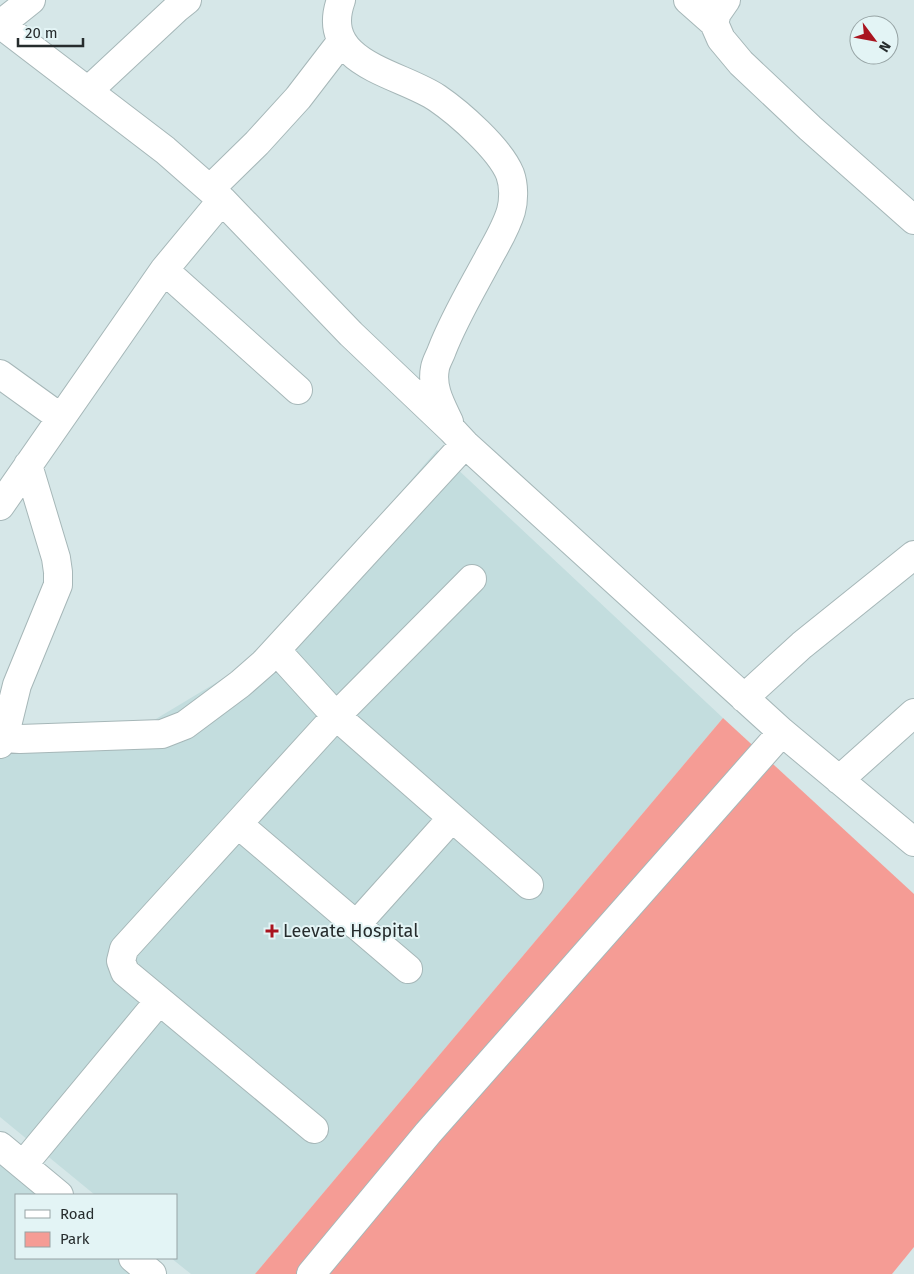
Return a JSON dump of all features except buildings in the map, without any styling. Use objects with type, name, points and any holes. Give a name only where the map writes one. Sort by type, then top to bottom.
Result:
[{"type":"street","points":[[31,0],[0,24],[166,150],[216,195],[351,334],[458,437],[782,732],[914,842]]},
{"type":"street","points":[[88,91],[187,0]]},
{"type":"street","points":[[341,0],[337,21],[341,42],[350,52],[366,64],[405,81],[437,98],[477,132],[500,158],[510,175],[513,195],[511,211],[503,231],[450,330],[435,369],[436,395],[458,437]]},
{"type":"street","points":[[688,0],[720,12],[721,39],[741,63],[810,128],[914,220]]},
{"type":"street","points":[[0,506],[216,195],[257,143],[298,98],[341,42]]},
{"type":"street","points":[[164,270],[298,390]]},
{"type":"street","points":[[0,374],[61,418]]},
{"type":"street","points":[[28,465],[56,558],[58,585],[17,685],[1,740],[162,734],[185,725],[240,684],[264,663],[458,437]]},
{"type":"street","points":[[744,698],[802,645],[914,555]]},
{"type":"street","points":[[314,1129],[125,972],[121,961],[124,949],[336,716],[472,579]]},
{"type":"street","points":[[276,650],[336,716],[529,885]]},
{"type":"street","points":[[839,780],[914,713]]},
{"type":"street","points":[[311,1274],[428,1133],[782,732]]},
{"type":"street","points":[[356,925],[452,818]]},
{"type":"street","points":[[238,824],[408,969]]},
{"type":"street","points":[[23,1165],[160,1001]]},
{"type":"street","points":[[0,1146],[58,1194]]},
{"type":"street","points":[[134,1259],[152,1274]]},
{"type":"shaded area","name":"Leevate Hospital","points":[[437,450],[723,718],[255,1274],[191,1274],[172,1259],[178,1259],[178,1194],[94,1194],[0,1117],[0,745],[116,743],[259,657]]},
{"type":"shaded area","points":[[0,1149],[58,1194],[15,1194],[15,1259],[134,1259],[152,1274],[0,1274]]},
{"type":"green space","points":[[723,718],[914,894],[914,1247],[892,1274],[255,1274]]},
{"type":"place","name":"Leevate Hospital","points":[[272,931]]}]
